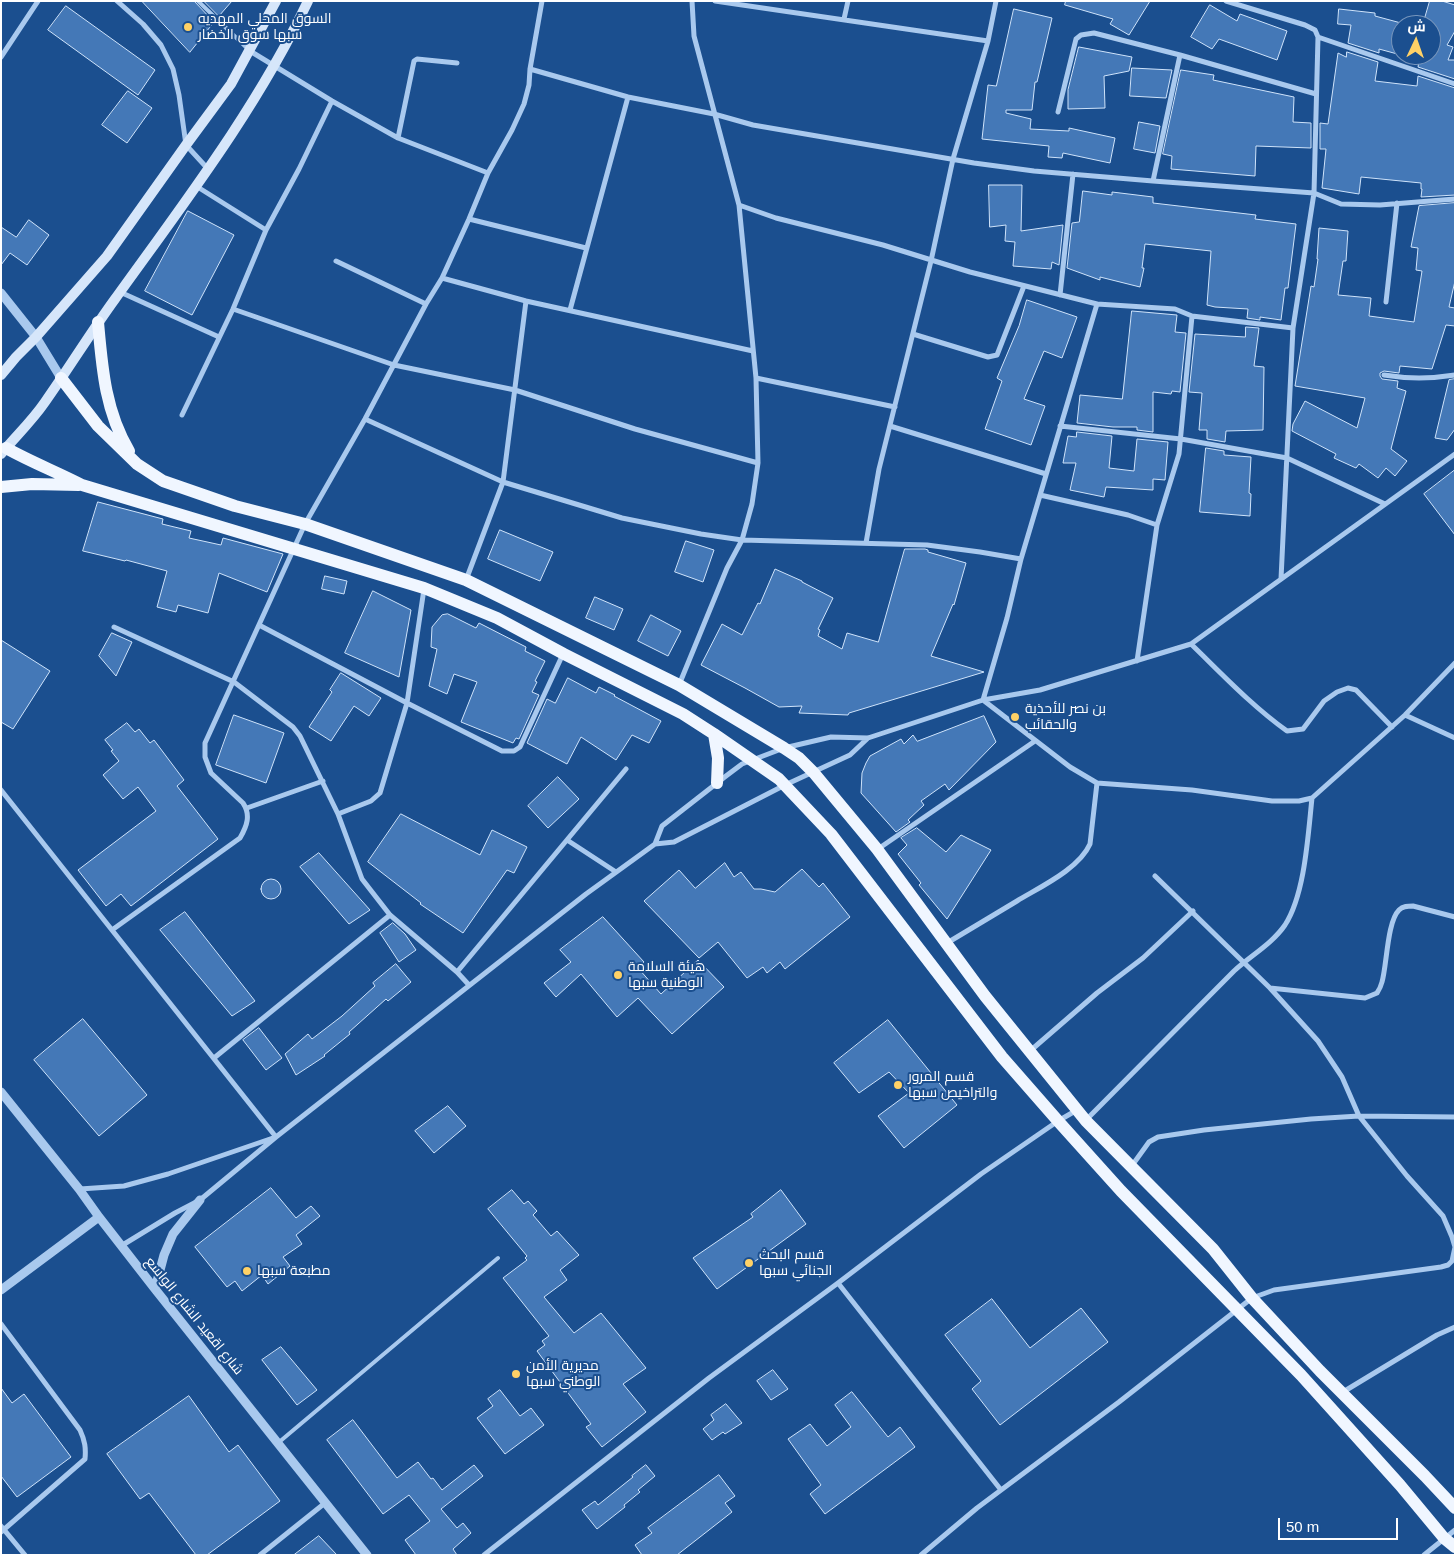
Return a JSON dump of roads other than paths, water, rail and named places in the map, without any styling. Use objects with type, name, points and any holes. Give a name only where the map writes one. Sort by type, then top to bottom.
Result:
[{"type":"main road","points":[[1,375],[107,256],[231,84],[276,1]]},
{"type":"main road","points":[[308,1],[274,66],[208,169],[98,322],[32,419],[3,449],[82,485],[424,588],[497,618],[683,714],[752,760],[785,785],[831,834],[1002,1057],[1058,1121],[1121,1191],[1308,1383],[1400,1485],[1450,1534],[1455,1547]]},
{"type":"main road","points":[[98,322],[101,357],[110,409],[123,441],[137,464]]},
{"type":"main road","points":[[61,378],[98,426],[137,464],[163,481],[187,491],[235,506],[305,524],[466,580],[679,685],[799,758],[814,772],[877,850],[984,996],[1086,1121],[1213,1249],[1252,1298],[1320,1371],[1455,1508]]},
{"type":"main road","points":[[1,487],[52,483],[82,485]]},
{"type":"main road","points":[[714,734],[718,758],[718,783]]},
{"type":"street","points":[[1,57],[38,1]]},
{"type":"street","points":[[117,1],[143,24],[161,45],[172,69],[179,95],[186,144],[208,169]]},
{"type":"street","points":[[112,930],[240,838],[245,829],[248,817],[247,808],[211,773],[204,757],[205,743],[305,524],[442,278],[488,173],[524,104],[529,85],[542,1]]},
{"type":"street","points":[[679,685],[727,568],[742,540],[752,504],[758,464],[756,378],[739,205],[694,36],[692,1]]},
{"type":"street","points":[[715,1],[988,41]]},
{"type":"street","points":[[844,19],[848,1]]},
{"type":"street","points":[[866,543],[879,469],[931,261],[953,159],[988,41],[996,1]]},
{"type":"street","points":[[1226,1],[1299,22],[1313,29],[1318,37],[1314,193],[1293,328],[1281,579]]},
{"type":"street","points":[[1058,112],[1076,39],[1094,33],[1180,55],[1316,94]]},
{"type":"street","points":[[1318,37],[1455,84]]},
{"type":"street","points":[[250,51],[332,101],[398,138],[488,173]]},
{"type":"street","points":[[1153,181],[1180,55]]},
{"type":"street","points":[[398,138],[414,61],[417,59],[457,63]]},
{"type":"street","points":[[530,69],[628,97],[714,114],[753,125],[1034,171],[1314,193],[1341,204],[1380,205],[1455,199]]},
{"type":"street","points":[[570,310],[628,97]]},
{"type":"street","points":[[182,415],[233,309],[266,230],[299,169],[332,101]]},
{"type":"street","points":[[1060,294],[1073,174]]},
{"type":"street","points":[[196,186],[266,230]]},
{"type":"street","points":[[1386,302],[1397,203]]},
{"type":"street","points":[[739,205],[776,218],[884,245],[931,261],[1097,304],[1175,309],[1192,316],[1293,328]]},
{"type":"street","points":[[469,219],[586,248]]},
{"type":"street","points":[[336,261],[426,304]]},
{"type":"street","points":[[442,278],[526,301],[753,351]]},
{"type":"street","points":[[913,334],[988,357],[997,354],[1024,286]]},
{"type":"street","points":[[120,292],[219,337]]},
{"type":"street","points":[[1,293],[36,337],[61,378]]},
{"type":"street","points":[[466,580],[503,482],[526,301]]},
{"type":"street","points":[[983,700],[1007,618],[1020,558],[1097,304]]},
{"type":"street","points":[[233,309],[394,365],[515,390],[635,429],[758,464]]},
{"type":"street","points":[[1138,661],[1157,525],[1179,454],[1192,316]]},
{"type":"street","points":[[1384,375],[1409,379],[1438,378],[1455,375]]},
{"type":"street","points":[[756,378],[895,406]]},
{"type":"street","points":[[365,419],[503,482],[622,518],[742,540],[927,545],[1020,558]]},
{"type":"street","points":[[890,426],[1046,474]]},
{"type":"street","points":[[1060,426],[1180,439],[1287,458],[1385,504]]},
{"type":"street","points":[[655,844],[662,826],[742,764],[784,748],[831,737],[868,738],[983,700],[1040,690],[1191,644],[1455,454]]},
{"type":"street","points":[[1040,496],[1128,515],[1157,525]]},
{"type":"street","points":[[338,814],[371,802],[380,793],[407,703],[424,588]]},
{"type":"street","points":[[259,625],[502,751],[514,751],[520,747],[564,654]]},
{"type":"street","points":[[114,627],[234,682],[293,727],[300,736],[338,814],[362,879],[390,915],[457,972],[469,985]]},
{"type":"street","points":[[1191,644],[1253,703],[1287,731],[1303,729],[1324,702],[1338,692],[1348,688],[1356,690],[1392,727]]},
{"type":"street","points":[[983,700],[1070,767],[1097,783],[1299,801],[1312,798],[1405,715],[1455,664]]},
{"type":"street","points":[[1405,715],[1455,738]]},
{"type":"street","points":[[155,1289],[164,1255],[173,1234],[200,1200],[276,1137],[586,894],[655,844],[674,842],[785,785],[850,755],[868,738]]},
{"type":"street","points":[[877,850],[1036,741]]},
{"type":"street","points":[[457,972],[626,769]]},
{"type":"street","points":[[247,808],[323,781]]},
{"type":"street","points":[[947,943],[1064,872],[1082,858],[1090,844],[1097,783]]},
{"type":"street","points":[[1,790],[276,1137]]},
{"type":"street","points":[[1086,1121],[1243,962],[1255,954],[1284,925],[1292,909],[1303,871],[1312,798]]},
{"type":"street","points":[[567,840],[616,872]]},
{"type":"street","points":[[921,1555],[977,1508],[1119,1402],[1252,1298],[1274,1290],[1448,1265],[1452,1261],[1455,1247],[1443,1216],[1407,1176],[1359,1116],[1342,1077],[1318,1041],[1270,988],[1156,876]]},
{"type":"street","points":[[1270,988],[1365,998],[1377,993],[1382,982],[1388,944],[1394,916],[1397,911],[1407,906],[1413,906],[1455,917]]},
{"type":"street","points":[[1029,1051],[1097,993],[1143,958],[1193,912]]},
{"type":"street","points":[[214,1058],[390,915]]},
{"type":"street","name":"شارع اقعيد الشارع الواسع","points":[[1,1092],[367,1555]]},
{"type":"street","points":[[484,1555],[709,1378],[981,1174],[1077,1110]]},
{"type":"street","points":[[1131,1167],[1149,1142],[1158,1137],[1204,1130],[1312,1119],[1359,1116],[1455,1117]]},
{"type":"street","points":[[79,1189],[124,1186],[168,1174],[276,1137]]},
{"type":"street","points":[[121,1246],[200,1200]]},
{"type":"street","points":[[1,1290],[99,1217]]},
{"type":"street","points":[[838,1283],[1001,1490]]},
{"type":"street","points":[[1,1324],[80,1430],[86,1450],[85,1459],[2,1529],[25,1555]]},
{"type":"street","points":[[1342,1392],[1455,1327]]},
{"type":"street","points":[[260,1555],[325,1503]]},
{"type":"street","points":[[1424,1555],[1450,1534]]},
{"type":"lane","points":[[198,1],[250,51]]},
{"type":"lane","points":[[278,1443],[498,1258]]},
{"type":"place","name":"السوق المحلي المهديه سبها سوق الخضار","points":[[188,27]]},
{"type":"place","name":"بن نصر للأحذية والحقائب","points":[[1015,717]]},
{"type":"place","name":"هيئة السلامة الوطنية سبها","points":[[618,975]]},
{"type":"place","name":"قسم المرور والتراخيص سبها","points":[[898,1085]]},
{"type":"place","name":"قسم البحث الجنائي سبها","points":[[749,1263]]},
{"type":"place","name":"مطبعة سبها","points":[[247,1271]]},
{"type":"place","name":"مديرية الأمن الوطني سبها","points":[[516,1374]]}]
